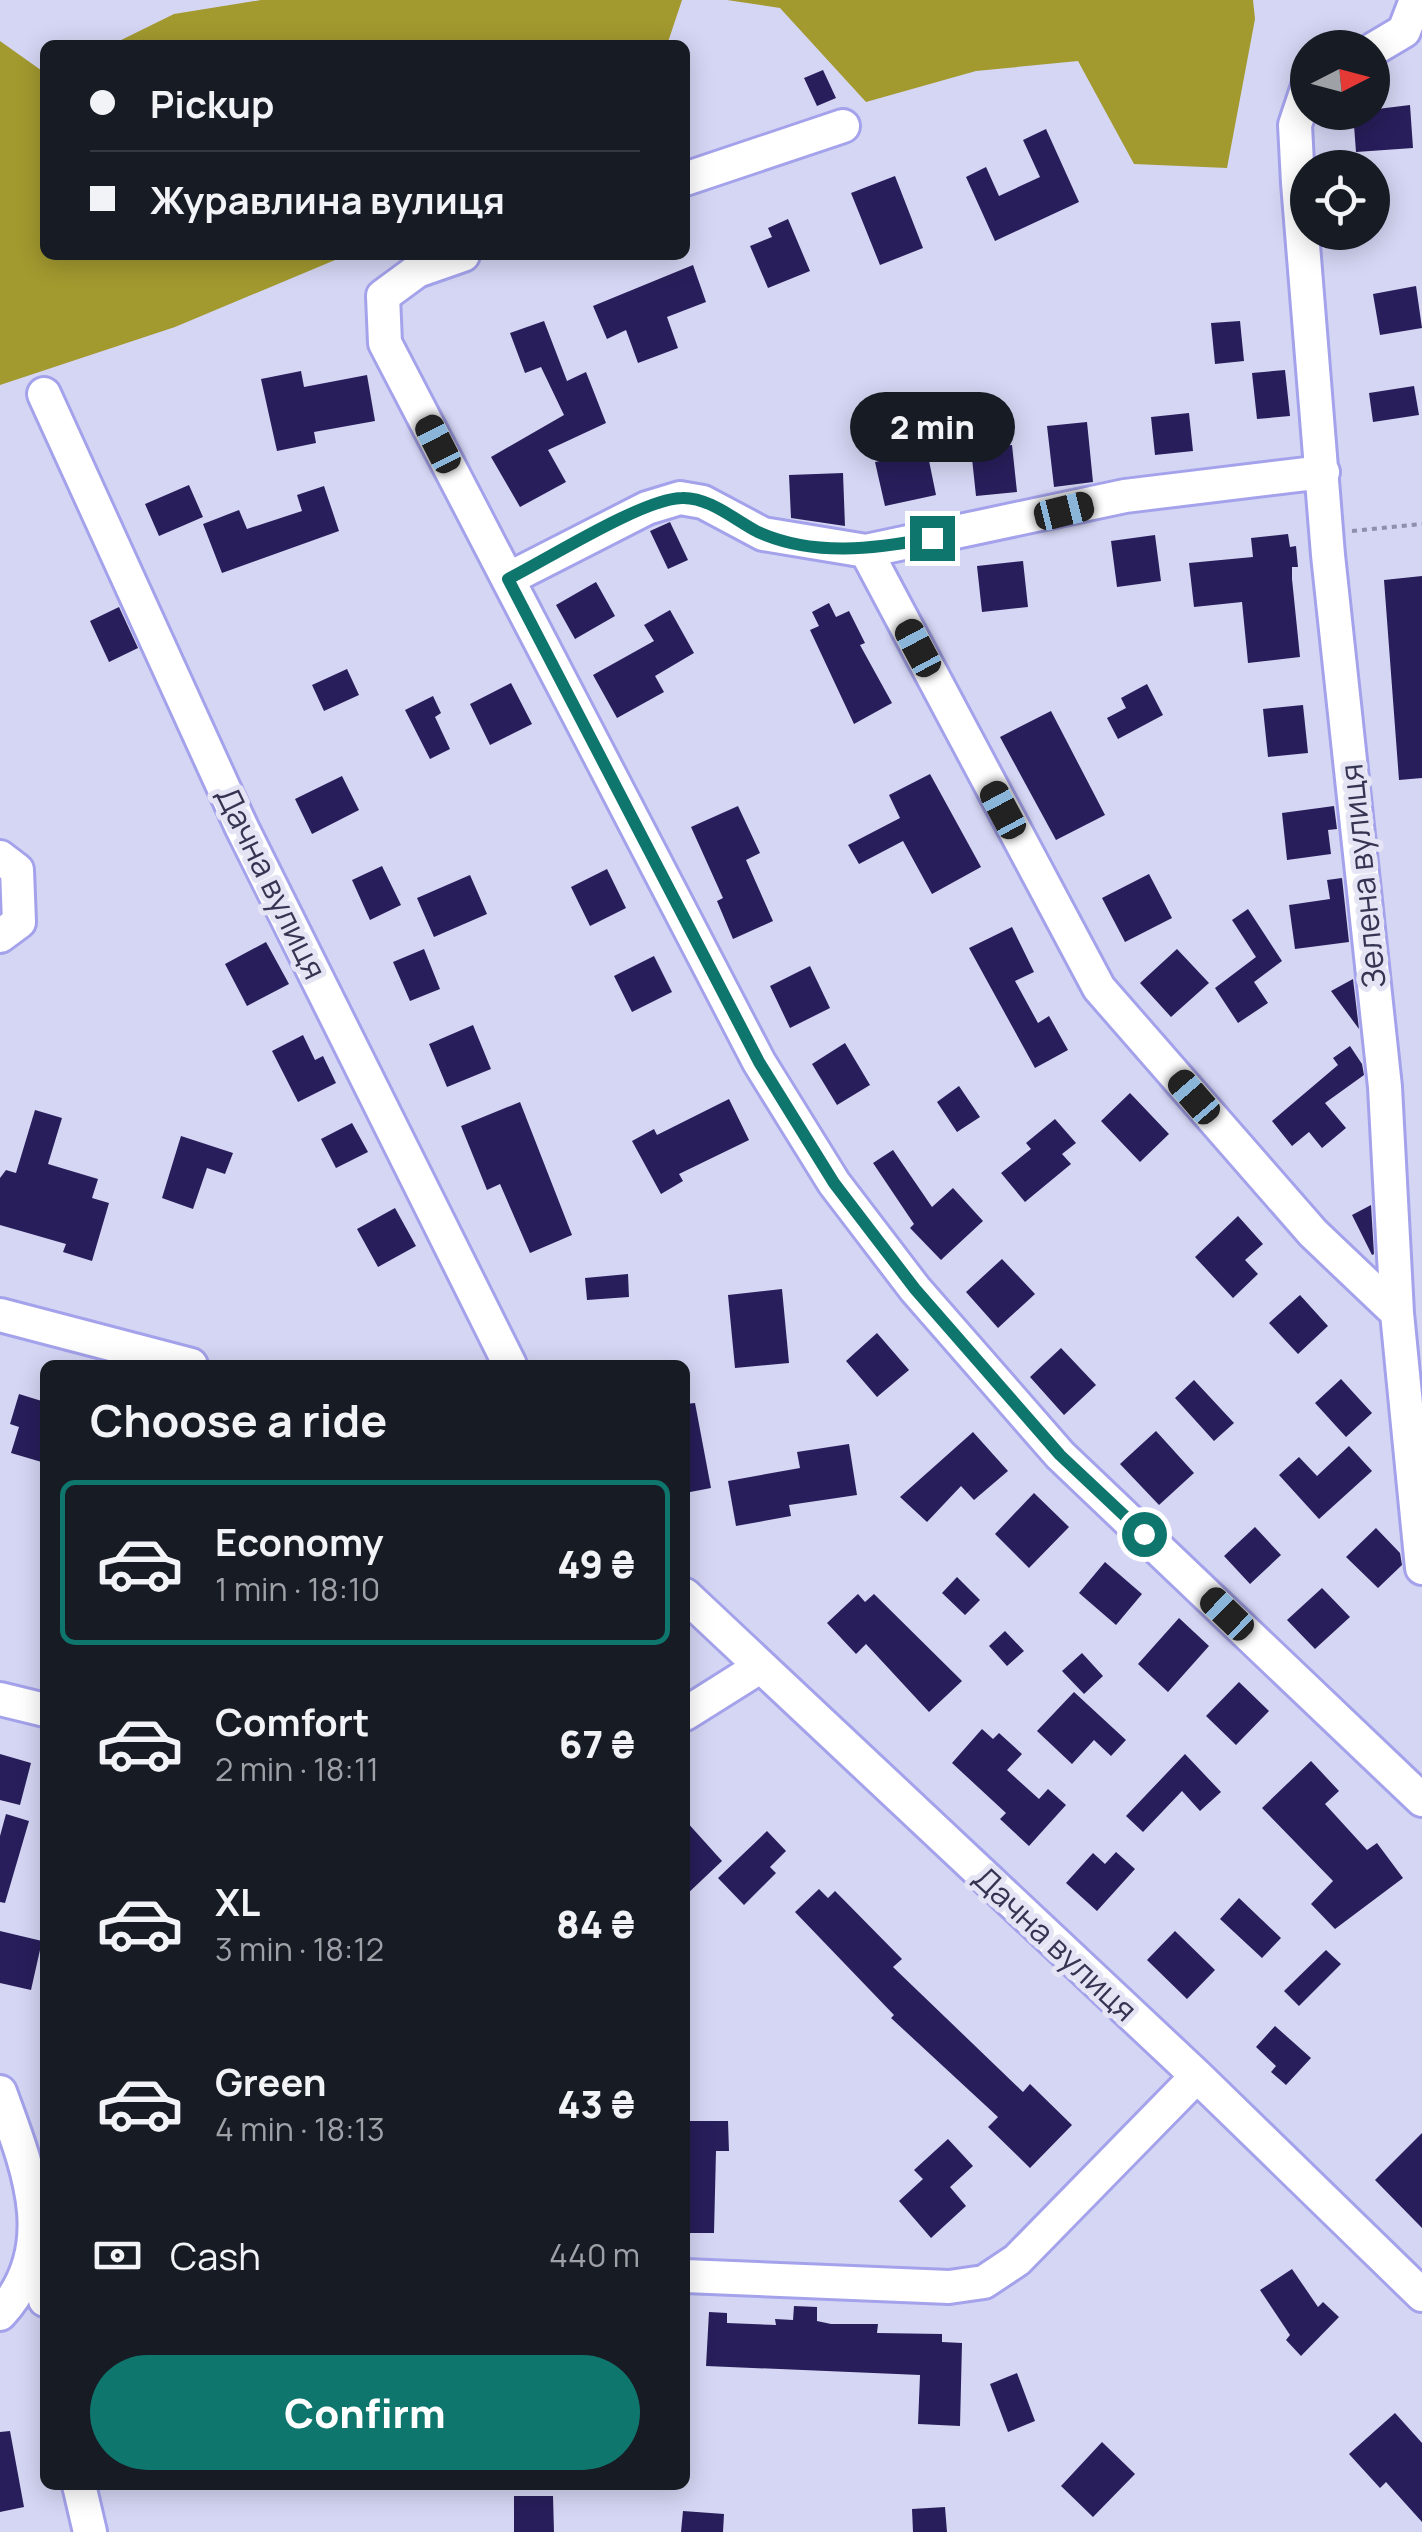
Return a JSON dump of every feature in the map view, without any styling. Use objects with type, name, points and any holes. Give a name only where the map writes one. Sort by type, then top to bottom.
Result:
[{"type":"street","points":[[1390,40],[1404,32],[1416,0]]},
{"type":"street","points":[[690,178],[843,126]]},
{"type":"street","name":"Зелена вулиця","points":[[1295,130],[1327,533],[1385,1087],[1398,1313],[1422,1568]]},
{"type":"street","points":[[449,260],[417,271],[383,296],[385,344],[759,1062],[834,1183],[915,1289],[1060,1455],[1422,1800]]},
{"type":"street","name":"Дачна вулиця","points":[[44,394],[242,828],[508,1360]]},
{"type":"street","points":[[508,579],[647,508],[680,498],[703,502],[763,534],[866,551],[1125,496],[1323,472]]},
{"type":"street","points":[[866,551],[1099,988],[1313,1233],[1398,1313]]},
{"type":"street","points":[[0,856],[18,870],[21,899],[19,922],[0,936]]},
{"type":"street","points":[[0,1316],[172,1360]]},
{"type":"street","name":"Дачна вулиця","points":[[690,1601],[1197,2076],[1422,2294]]},
{"type":"street","points":[[690,1711],[758,1668]]},
{"type":"street","points":[[0,1700],[40,1709]]},
{"type":"street","points":[[690,2276],[949,2287],[984,2282],[1018,2260],[1197,2076]]},
{"type":"street","points":[[0,2092],[37,2176],[40,2226]]},
{"type":"street","points":[[0,2314],[28,2272],[40,2244]]},
{"type":"street","points":[[80,2490],[90,2532]]},
{"type":"path","points":[[1327,533],[1422,524]]},
{"type":"shaded area","points":[[261,0],[682,0],[669,40],[121,40],[174,14]]},
{"type":"shaded area","points":[[727,0],[1253,0],[1255,19],[1227,168],[1134,164],[1078,61],[976,71],[866,102],[780,8]]},
{"type":"shaded area","points":[[0,41],[40,69],[40,260],[335,260],[175,327],[0,385]]},
{"type":"building","points":[[823,70],[836,98],[817,106],[804,78]]},
{"type":"building","points":[[1410,105],[1413,148],[1356,150],[1354,130],[1390,130],[1390,107]]},
{"type":"building","points":[[1046,129],[1079,202],[995,241],[966,177],[986,167],[999,196],[1040,177],[1023,140]]},
{"type":"building","points":[[895,176],[923,248],[880,265],[851,193]]},
{"type":"building","points":[[788,219],[810,271],[768,288],[750,246],[772,237],[768,228]]},
{"type":"building","points":[[693,265],[706,302],[667,317],[678,348],[638,363],[626,330],[607,339],[593,306]]},
{"type":"building","points":[[1416,286],[1422,328],[1380,335],[1373,294]]},
{"type":"building","points":[[544,321],[567,381],[586,372],[606,423],[548,450],[566,482],[520,507],[491,457],[564,415],[541,367],[525,373],[510,333]]},
{"type":"building","points":[[1240,321],[1244,361],[1215,364],[1211,323]]},
{"type":"building","points":[[1285,370],[1290,416],[1257,419],[1252,373]]},
{"type":"building","points":[[301,371],[304,387],[367,375],[375,421],[314,432],[316,443],[277,451],[261,379]]},
{"type":"building","points":[[1414,386],[1419,415],[1373,422],[1369,393]]},
{"type":"building","points":[[1189,413],[1193,451],[1155,455],[1151,417]]},
{"type":"building","points":[[1087,422],[1093,482],[1054,487],[1047,426]]},
{"type":"building","points":[[1012,445],[1017,492],[976,496],[971,449]]},
{"type":"building","points":[[927,451],[936,495],[885,506],[875,462]]},
{"type":"building","points":[[843,473],[845,526],[791,518],[789,475]]},
{"type":"building","points":[[189,485],[203,517],[159,536],[145,504]]},
{"type":"building","points":[[324,486],[339,531],[222,573],[203,524],[239,510],[247,529],[302,511],[297,495]]},
{"type":"building","points":[[670,522],[688,560],[668,569],[650,531]]},
{"type":"building","points":[[1288,534],[1290,547],[1296,546],[1298,567],[1292,567],[1292,579],[1300,657],[1248,663],[1242,602],[1194,607],[1189,563],[1253,557],[1251,538]]},
{"type":"building","points":[[1155,535],[1161,581],[1117,587],[1111,541]]},
{"type":"building","points":[[1023,561],[1028,607],[982,612],[977,566]]},
{"type":"building","points":[[1422,576],[1422,778],[1399,780],[1384,580]]},
{"type":"building","points":[[596,582],[615,616],[575,639],[556,605]]},
{"type":"building","points":[[829,603],[836,617],[849,611],[865,643],[860,645],[892,703],[854,724],[810,630],[819,626],[812,612]]},
{"type":"building","points":[[119,607],[138,648],[109,662],[90,621]]},
{"type":"building","points":[[670,610],[694,653],[655,676],[664,692],[617,718],[593,675],[654,641],[644,625]]},
{"type":"building","points":[[347,669],[359,695],[324,711],[312,685]]},
{"type":"building","points":[[511,683],[532,724],[490,745],[470,704]]},
{"type":"building","points":[[1147,684],[1163,715],[1118,739],[1107,718],[1126,708],[1121,698]]},
{"type":"building","points":[[433,696],[441,713],[435,717],[450,749],[430,759],[405,710]]},
{"type":"building","points":[[1303,705],[1308,753],[1268,757],[1263,709]]},
{"type":"building","points":[[1051,711],[1105,815],[1056,840],[1000,737]]},
{"type":"building","points":[[930,774],[981,867],[932,894],[903,841],[859,864],[848,845],[900,818],[889,795]]},
{"type":"building","points":[[342,776],[359,810],[312,834],[295,799]]},
{"type":"building","points":[[738,806],[760,853],[746,860],[773,921],[733,939],[717,901],[723,898],[691,827]]},
{"type":"building","points":[[1334,806],[1337,829],[1328,830],[1331,854],[1287,860],[1282,813]]},
{"type":"building","points":[[382,866],[401,905],[370,920],[352,880]]},
{"type":"building","points":[[607,869],[626,908],[590,926],[571,887]]},
{"type":"building","points":[[1149,874],[1172,918],[1125,942],[1102,898]]},
{"type":"building","points":[[470,875],[487,914],[434,937],[417,898]]},
{"type":"building","points":[[1342,878],[1349,942],[1295,949],[1289,905],[1330,899],[1327,880]]},
{"type":"building","points":[[1248,909],[1282,961],[1254,982],[1268,1003],[1238,1023],[1215,988],[1256,957],[1232,920]]},
{"type":"building","points":[[1012,927],[1034,972],[1015,981],[1038,1023],[1049,1016],[1068,1050],[1035,1068],[969,948]]},
{"type":"building","points":[[266,942],[289,984],[247,1006],[225,964]]},
{"type":"building","points":[[424,949],[440,989],[410,1001],[393,962]]},
{"type":"building","points":[[1177,949],[1209,983],[1171,1017],[1140,983]]},
{"type":"building","points":[[654,956],[672,992],[632,1012],[614,976]]},
{"type":"building","points":[[810,966],[830,1008],[790,1028],[770,986]]},
{"type":"building","points":[[1353,979],[1359,1029],[1331,991]]},
{"type":"building","points":[[473,1025],[491,1069],[447,1087],[429,1044]]},
{"type":"building","points":[[303,1035],[315,1060],[323,1056],[336,1083],[298,1102],[272,1051]]},
{"type":"building","points":[[845,1043],[870,1085],[837,1105],[812,1064]]},
{"type":"building","points":[[1350,1046],[1364,1075],[1325,1103],[1346,1128],[1322,1148],[1309,1132],[1292,1146],[1272,1121],[1338,1065],[1333,1058]]},
{"type":"building","points":[[959,1086],[980,1117],[957,1132],[937,1102]]},
{"type":"building","points":[[1130,1093],[1169,1134],[1140,1162],[1101,1121]]},
{"type":"building","points":[[729,1099],[749,1140],[679,1174],[683,1181],[661,1194],[632,1141],[654,1129],[657,1135]]},
{"type":"building","points":[[520,1102],[572,1235],[530,1253],[500,1184],[487,1190],[461,1126]]},
{"type":"building","points":[[35,1110],[62,1118],[48,1164],[98,1179],[92,1198],[109,1203],[92,1261],[63,1252],[66,1244],[0,1225],[0,1178],[6,1170],[16,1173]]},
{"type":"building","points":[[1055,1119],[1076,1143],[1062,1154],[1071,1164],[1025,1202],[1001,1173],[1031,1149],[1026,1143]]},
{"type":"building","points":[[352,1123],[368,1152],[336,1168],[321,1139]]},
{"type":"building","points":[[181,1136],[233,1153],[225,1174],[207,1168],[193,1209],[162,1198]]},
{"type":"building","points":[[893,1150],[932,1207],[953,1188],[983,1221],[941,1260],[910,1228],[914,1224],[873,1163]]},
{"type":"building","points":[[1371,1205],[1374,1254],[1372,1255],[1352,1215]]},
{"type":"building","points":[[395,1208],[416,1246],[378,1267],[357,1229]]},
{"type":"building","points":[[1238,1216],[1263,1244],[1245,1260],[1258,1274],[1233,1298],[1195,1257]]},
{"type":"building","points":[[1002,1259],[1035,1294],[998,1328],[966,1292]]},
{"type":"building","points":[[628,1274],[629,1297],[587,1300],[585,1278]]},
{"type":"building","points":[[782,1289],[789,1363],[735,1368],[728,1295]]},
{"type":"building","points":[[1300,1295],[1328,1326],[1298,1354],[1269,1323]]},
{"type":"building","points":[[877,1333],[909,1370],[877,1397],[846,1361]]},
{"type":"building","points":[[1061,1348],[1096,1385],[1064,1415],[1030,1377]]},
{"type":"building","points":[[1341,1379],[1372,1413],[1346,1437],[1315,1403]]},
{"type":"building","points":[[1194,1380],[1234,1423],[1214,1441],[1175,1398]]},
{"type":"building","points":[[19,1394],[40,1400],[40,1462],[11,1453],[19,1427],[10,1424]]},
{"type":"building","points":[[695,1403],[711,1488],[690,1492],[690,1404]]},
{"type":"building","points":[[1156,1431],[1194,1473],[1159,1505],[1120,1464]]},
{"type":"building","points":[[973,1432],[1008,1471],[974,1500],[961,1486],[927,1522],[900,1497]]},
{"type":"building","points":[[849,1444],[857,1495],[789,1505],[791,1516],[736,1526],[728,1481],[800,1468],[797,1452]]},
{"type":"building","points":[[1349,1446],[1372,1471],[1319,1519],[1279,1475],[1299,1457],[1317,1476]]},
{"type":"building","points":[[1034,1493],[1069,1527],[1029,1568],[995,1534]]},
{"type":"building","points":[[1255,1527],[1281,1555],[1250,1584],[1224,1556]]},
{"type":"building","points":[[1376,1528],[1400,1553],[1402,1565],[1378,1588],[1346,1557]]},
{"type":"building","points":[[1105,1562],[1142,1594],[1116,1625],[1079,1593]]},
{"type":"building","points":[[957,1577],[980,1600],[965,1615],[942,1593]]},
{"type":"building","points":[[1322,1588],[1350,1617],[1315,1649],[1287,1620]]},
{"type":"building","points":[[858,1594],[865,1602],[874,1594],[962,1681],[929,1712],[866,1644],[856,1654],[827,1623]]},
{"type":"building","points":[[1179,1618],[1209,1646],[1168,1692],[1138,1664]]},
{"type":"building","points":[[1005,1631],[1024,1651],[1007,1666],[989,1646]]},
{"type":"building","points":[[1082,1653],[1103,1676],[1084,1694],[1062,1671]]},
{"type":"building","points":[[1239,1682],[1269,1711],[1236,1745],[1206,1716]]},
{"type":"building","points":[[1074,1692],[1126,1740],[1111,1756],[1094,1740],[1072,1764],[1037,1731]]},
{"type":"building","points":[[982,1729],[993,1739],[999,1733],[1022,1754],[1007,1770],[1039,1799],[1048,1789],[1066,1805],[1029,1846],[1000,1819],[1006,1813],[952,1763]]},
{"type":"building","points":[[0,1754],[31,1763],[20,1805],[0,1800]]},
{"type":"building","points":[[1185,1754],[1221,1792],[1200,1811],[1182,1791],[1143,1832],[1126,1816]]},
{"type":"building","points":[[1311,1761],[1339,1791],[1325,1804],[1367,1850],[1377,1843],[1403,1878],[1335,1929],[1311,1904],[1333,1881],[1262,1808]]},
{"type":"building","points":[[6,1814],[29,1821],[5,1903],[0,1902],[0,1836]]},
{"type":"building","points":[[690,1826],[722,1861],[690,1891]]},
{"type":"building","points":[[767,1831],[786,1851],[770,1867],[776,1873],[744,1905],[718,1878]]},
{"type":"building","points":[[1116,1852],[1135,1869],[1097,1911],[1066,1883],[1093,1853],[1105,1864]]},
{"type":"building","points":[[819,1889],[828,1898],[835,1891],[902,1959],[893,1967],[1023,2092],[1030,2084],[1072,2125],[1030,2168],[988,2127],[998,2117],[891,2018],[894,2015],[795,1912]]},
{"type":"building","points":[[1239,1898],[1281,1938],[1262,1958],[1220,1919]]},
{"type":"building","points":[[0,1931],[40,1941],[31,1990],[0,1983]]},
{"type":"building","points":[[1175,1931],[1215,1970],[1187,1999],[1147,1960]]},
{"type":"building","points":[[1326,1950],[1341,1964],[1299,2006],[1284,1991]]},
{"type":"building","points":[[1275,2026],[1311,2058],[1286,2085],[1271,2072],[1276,2066],[1256,2047]]},
{"type":"building","points":[[690,2121],[728,2121],[729,2151],[716,2151],[714,2233],[690,2233]]},
{"type":"building","points":[[1422,2133],[1422,2228],[1375,2180]]},
{"type":"building","points":[[948,2139],[973,2166],[950,2187],[966,2206],[931,2238],[899,2201],[923,2179],[914,2170]]},
{"type":"building","points":[[1292,2269],[1318,2307],[1323,2302],[1339,2317],[1301,2356],[1286,2340],[1290,2335],[1260,2290]]},
{"type":"building","points":[[794,2306],[817,2307],[817,2321],[878,2324],[877,2333],[942,2334],[942,2342],[962,2343],[960,2426],[918,2424],[920,2375],[706,2366],[709,2312],[727,2313],[727,2323],[776,2325],[775,2319],[793,2320]]},
{"type":"building","points":[[1017,2373],[1035,2421],[1008,2432],[990,2384]]},
{"type":"building","points":[[1395,2413],[1422,2443],[1422,2522],[1386,2482],[1380,2488],[1349,2454]]},
{"type":"building","points":[[10,2431],[24,2507],[0,2512],[0,2432]]},
{"type":"building","points":[[1102,2442],[1135,2474],[1093,2517],[1061,2486]]},
{"type":"building","points":[[514,2496],[553,2496],[554,2532],[514,2532]]},
{"type":"building","points":[[945,2507],[947,2532],[913,2532],[912,2509]]},
{"type":"building","points":[[683,2511],[724,2514],[723,2532],[681,2532]]},
{"type":"route","points":[[932,538],[866,551],[796,542],[763,534],[703,502],[680,498],[647,508],[508,579],[759,1062],[834,1183],[915,1289],[1060,1455],[1144,1534]]}]
